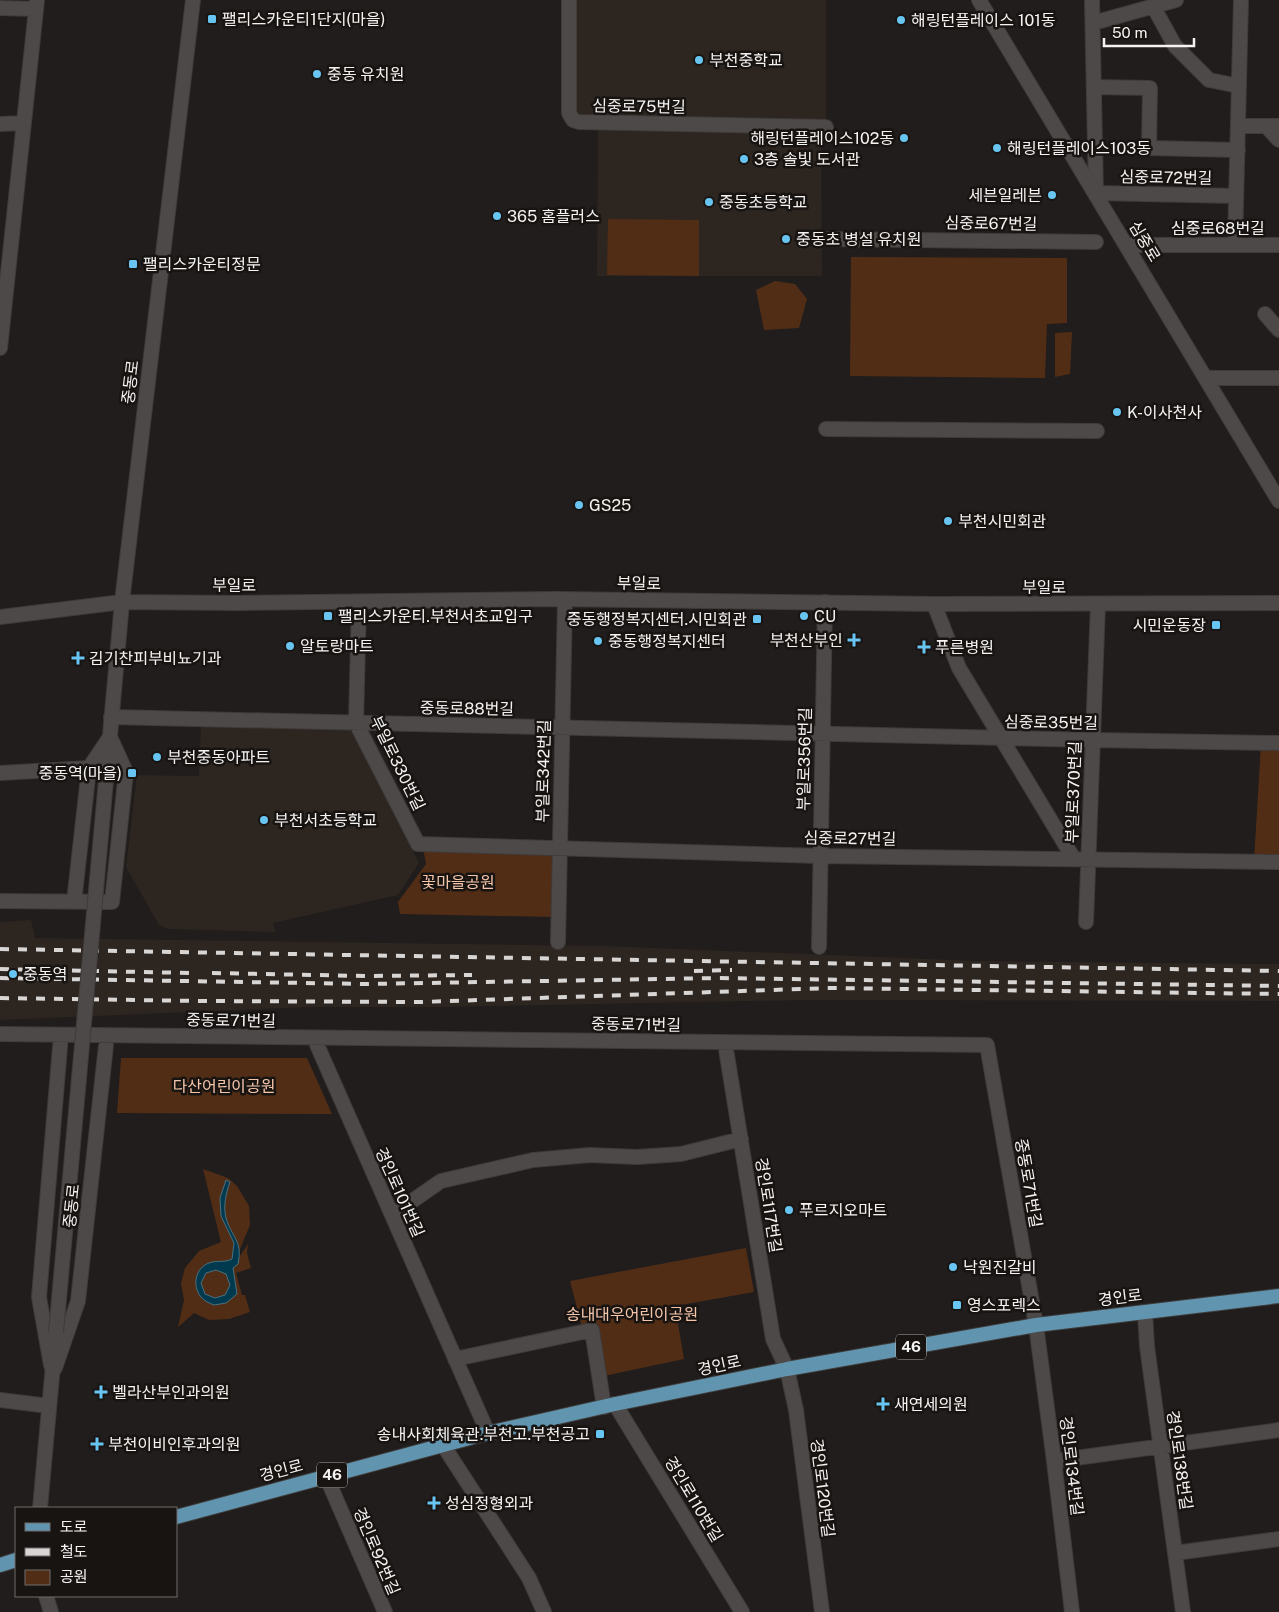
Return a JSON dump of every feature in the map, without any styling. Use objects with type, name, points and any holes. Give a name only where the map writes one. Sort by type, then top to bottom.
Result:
[{"type":"main road","name":"경인로","points":[[178,1516],[488,1433],[787,1369],[1036,1325],[1279,1296]]},
{"type":"main road","points":[[0,1564],[15,1560]]},
{"type":"street","name":"중동로","points":[[40,1507],[122,602],[193,0]]},
{"type":"street","name":"심중로75번길","points":[[569,0],[569,113],[573,120],[580,122],[826,127]]},
{"type":"street","name":"심중로","points":[[979,0],[1206,378],[1275,486],[1279,501]]},
{"type":"street","points":[[1092,0],[1096,193]]},
{"type":"street","points":[[1093,23],[1176,0]]},
{"type":"street","points":[[1235,244],[1241,0]]},
{"type":"street","points":[[0,8],[36,4],[24,123],[6,236],[0,348]]},
{"type":"street","points":[[1153,6],[1175,46],[1209,80],[1239,86]]},
{"type":"street","points":[[1094,87],[1150,88],[1149,148],[1238,150]]},
{"type":"street","points":[[0,124],[24,123]]},
{"type":"street","points":[[1238,126],[1273,126],[1279,140]]},
{"type":"street","name":"심중로72번길","points":[[1096,193],[1236,196]]},
{"type":"street","name":"심중로67번길","points":[[826,238],[1096,242]]},
{"type":"street","name":"심중로68번길","points":[[1127,245],[1279,245]]},
{"type":"street","points":[[1265,314],[1279,330]]},
{"type":"street","points":[[1206,378],[1279,378]]},
{"type":"street","points":[[826,429],[1097,431]]},
{"type":"street","name":"부일로","points":[[0,617],[122,602],[565,600],[934,604],[1279,604]]},
{"type":"street","name":"부일로342번길","points":[[558,942],[565,600]]},
{"type":"street","name":"부일로330번길","points":[[359,602],[356,723],[418,844],[420,844]]},
{"type":"street","name":"부일로356번길","points":[[819,947],[825,602]]},
{"type":"street","points":[[934,604],[959,668],[1081,860]]},
{"type":"street","name":"부일로370번길","points":[[1086,922],[1081,860],[1093,740],[1098,604]]},
{"type":"street","name":"중동로88번길","points":[[112,717],[822,734]]},
{"type":"street","name":"심중로35번길","points":[[822,734],[1279,743]]},
{"type":"street","points":[[74,902],[89,768],[110,737]]},
{"type":"street","points":[[0,901],[112,902],[126,772],[110,737]]},
{"type":"street","points":[[0,773],[89,768]]},
{"type":"street","name":"심중로27번길","points":[[420,844],[820,856],[1279,862]]},
{"type":"street","name":"중동로71번길","points":[[0,1034],[987,1045],[1036,1325]]},
{"type":"street","name":"중동로","points":[[52,1376],[39,1297],[61,1035]]},
{"type":"street","name":"중동로","points":[[52,1376],[78,1301],[106,1036]]},
{"type":"street","name":"경인로101번길","points":[[314,1038],[488,1433]]},
{"type":"street","name":"경인로117번길","points":[[725,1043],[773,1339],[787,1369]]},
{"type":"street","points":[[392,1215],[441,1181],[534,1160],[590,1155],[637,1157],[681,1154],[741,1139]]},
{"type":"street","name":"경인로138번길","points":[[1145,1312],[1147,1346],[1183,1612]]},
{"type":"street","name":"경인로134번길","points":[[1036,1325],[1072,1612]]},
{"type":"street","points":[[455,1359],[592,1330],[610,1406]]},
{"type":"street","name":"경인로120번길","points":[[787,1369],[796,1410],[822,1612]]},
{"type":"street","points":[[0,1400],[50,1406]]},
{"type":"street","name":"경인로110번길","points":[[610,1406],[742,1612]]},
{"type":"street","points":[[1054,1461],[1279,1430]]},
{"type":"street","points":[[443,1445],[529,1578],[544,1612]]},
{"type":"street","name":"경인로92번길","points":[[326,1476],[385,1612]]},
{"type":"street","points":[[1175,1553],[1279,1539]]},
{"type":"street","points":[[46,1597],[51,1612]]},
{"type":"shaded area","name":"부천중학교","points":[[572,0],[826,0],[826,127],[573,120]]},
{"type":"shaded area","name":"중동초등학교","points":[[598,128],[821,129],[822,276],[597,276]]},
{"type":"shaded area","name":"부천서초등학교","points":[[201,725],[341,726],[353,731],[419,863],[398,895],[273,923],[276,932],[169,929],[159,925],[126,867],[137,775],[199,776]]},
{"type":"shaded area","points":[[31,920],[35,938],[604,946],[978,961],[1279,964],[1279,1001],[808,1000],[441,1007],[307,1007],[0,1020],[0,922]]},
{"type":"green space","points":[[608,219],[699,220],[699,276],[607,275]]},
{"type":"green space","points":[[851,257],[1067,258],[1067,323],[1047,324],[1045,378],[850,376]]},
{"type":"green space","points":[[775,281],[795,284],[807,299],[799,328],[764,330],[756,290]]},
{"type":"green space","points":[[1072,332],[1070,374],[1055,377],[1055,333]]},
{"type":"green space","points":[[1261,743],[1279,743],[1279,862],[1254,861]]},
{"type":"green space","name":"꽃마을공원","points":[[423,848],[557,851],[555,917],[400,914],[398,902],[426,864]]},
{"type":"green space","name":"다산어린이공원","points":[[121,1058],[307,1058],[332,1114],[117,1113]]},
{"type":"green space","points":[[203,1169],[228,1178],[237,1186],[249,1206],[250,1225],[232,1268],[248,1244],[247,1253],[251,1268],[236,1273],[242,1295],[245,1295],[250,1312],[229,1319],[209,1320],[194,1313],[178,1327],[184,1300],[181,1283],[185,1268],[199,1251],[221,1242]]},
{"type":"green space","name":"송내대우어린이공원","points":[[746,1248],[754,1292],[675,1306],[684,1359],[599,1377],[592,1330],[583,1331],[570,1281]]},
{"type":"water","points":[[226,1180],[230,1182],[225,1200],[225,1213],[239,1250],[238,1264],[233,1268],[237,1294],[226,1303],[214,1305],[205,1301],[198,1293],[196,1278],[204,1265],[232,1259],[234,1243],[221,1216],[220,1198]],"holes":[[[216,1270],[226,1274],[230,1285],[225,1295],[215,1298],[205,1294],[201,1283],[206,1273]]]},
{"type":"railway","points":[[0,949],[1279,971]]},
{"type":"railway","points":[[0,969],[189,973]]},
{"type":"railway","points":[[694,971],[732,970]]},
{"type":"railway","points":[[212,973],[366,976],[472,975]]},
{"type":"railway","points":[[0,978],[366,984],[719,978],[1279,986]]},
{"type":"railway","points":[[0,998],[421,1002],[830,988],[1279,994]]},
{"type":"place","name":"팰리스카운티1단지(마을)","points":[[212,19]]},
{"type":"place","name":"해링턴플레이스 101동","points":[[901,20]]},
{"type":"place","name":"부천중학교","points":[[699,60]]},
{"type":"place","name":"중동 유치원","points":[[317,74]]},
{"type":"place","name":"해링턴플레이스102동","points":[[904,138]]},
{"type":"place","name":"해링턴플레이스103동","points":[[997,148]]},
{"type":"place","name":"3층 솔빛 도서관","points":[[744,159]]},
{"type":"place","name":"세븐일레븐","points":[[1052,195]]},
{"type":"place","name":"중동초등학교","points":[[709,202]]},
{"type":"place","name":"365 홈플러스","points":[[497,216]]},
{"type":"place","name":"중동초 병설 유치원","points":[[786,239]]},
{"type":"place","name":"팰리스카운티정문","points":[[133,264]]},
{"type":"place","name":"K-이사천사","points":[[1117,412]]},
{"type":"place","name":"GS25","points":[[579,505]]},
{"type":"place","name":"부천시민회관","points":[[948,521]]},
{"type":"place","name":"팰리스카운티.부천서초교입구","points":[[328,616]]},
{"type":"place","name":"CU","points":[[804,616]]},
{"type":"place","name":"중동행정복지센터.시민회관","points":[[757,619]]},
{"type":"place","name":"시민운동장","points":[[1216,625]]},
{"type":"place","name":"부천산부인","points":[[854,640]]},
{"type":"place","name":"중동행정복지센터","points":[[598,641]]},
{"type":"place","name":"알토랑마트","points":[[290,646]]},
{"type":"place","name":"푸른병원","points":[[924,647]]},
{"type":"place","name":"김기찬피부비뇨기과","points":[[78,658]]},
{"type":"place","name":"부천중동아파트","points":[[157,757]]},
{"type":"place","name":"중동역(마을)","points":[[132,773]]},
{"type":"place","name":"부천서초등학교","points":[[264,820]]},
{"type":"place","name":"중동역","points":[[13,974]]},
{"type":"place","name":"푸르지오마트","points":[[789,1210]]},
{"type":"place","name":"낙원진갈비","points":[[953,1267]]},
{"type":"place","name":"영스포렉스","points":[[957,1305]]},
{"type":"place","name":"벨라산부인과의원","points":[[101,1392]]},
{"type":"place","name":"새연세의원","points":[[883,1404]]},
{"type":"place","name":"송내사회체육관.부천고.부천공고","points":[[600,1434]]},
{"type":"place","name":"부천이비인후과의원","points":[[97,1444]]},
{"type":"place","name":"성심정형외과","points":[[434,1503]]}]
